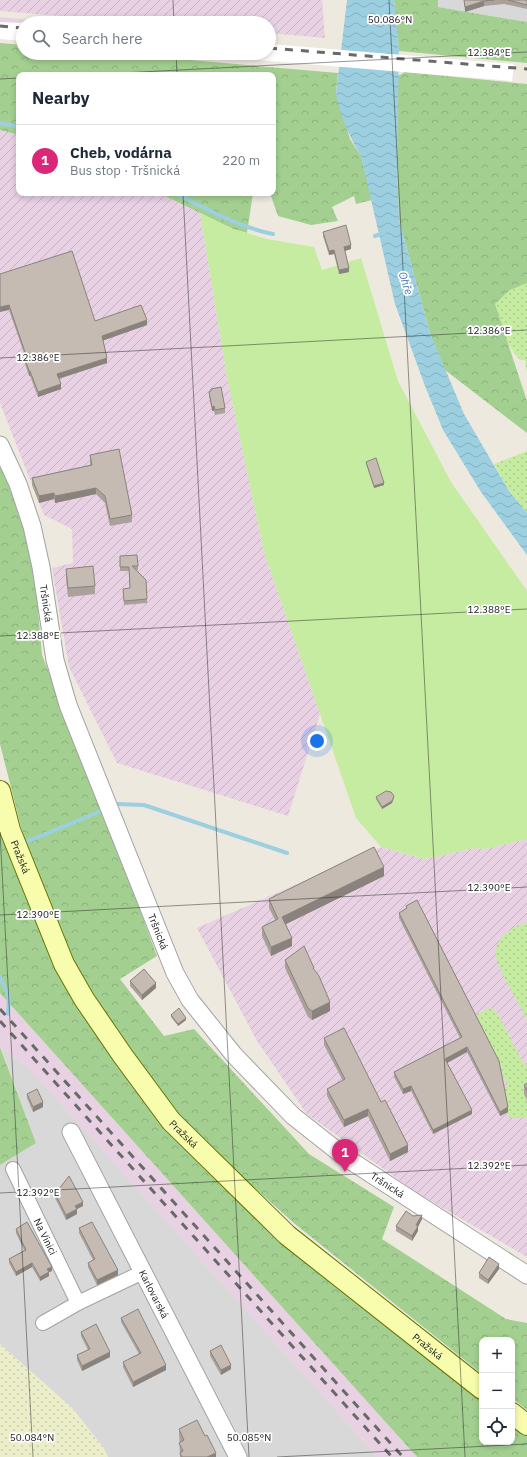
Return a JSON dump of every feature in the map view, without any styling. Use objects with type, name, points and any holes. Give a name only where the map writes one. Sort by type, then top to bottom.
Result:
[{"type":"main road","name":"Pražská","points":[[0,791],[10,830],[64,964],[84,999],[123,1056],[171,1121],[287,1235],[479,1387]]},
{"type":"main road","points":[[515,1415],[527,1425]]},
{"type":"street","name":"Tršnická","points":[[0,446],[18,484],[32,526],[41,567],[48,624],[55,660],[68,705],[175,973],[190,1000],[250,1074],[278,1102],[310,1130],[345,1157],[527,1275]]},
{"type":"street","name":"Karlovarská","points":[[71,1132],[238,1457]]},
{"type":"street","name":"Na Vinici","points":[[13,1169],[78,1303]]},
{"type":"street","points":[[43,1323],[78,1303],[143,1272]]},
{"type":"shaded area","points":[[0,0],[322,0],[325,38],[276,34],[276,16],[60,16],[0,11]]},
{"type":"shaded area","points":[[438,0],[527,0],[527,22],[438,7]]},
{"type":"shaded area","points":[[0,17],[16,18],[16,39],[0,38]]},
{"type":"shaded area","points":[[0,130],[16,134],[16,196],[165,196],[200,213],[227,377],[264,552],[320,714],[288,816],[117,763],[69,667],[52,568],[73,563],[72,529],[44,515],[0,403]]},
{"type":"shaded area","points":[[527,839],[527,1257],[417,1193],[307,1114],[257,1041],[197,928],[381,847],[425,859],[474,848],[485,849]]},
{"type":"shaded area","points":[[0,993],[417,1457],[378,1457],[29,1068],[0,1047]]},
{"type":"shaded area","points":[[1,1048],[29,1068],[378,1457],[108,1457],[103,1447],[72,1408],[0,1344],[0,1165],[36,1143]]},
{"type":"green space","points":[[394,0],[438,0],[438,7],[527,22],[527,63],[399,51]]},
{"type":"green space","points":[[0,43],[16,44],[16,60],[190,60],[338,73],[336,93],[350,139],[361,156],[372,200],[356,204],[354,196],[332,207],[338,221],[311,225],[278,216],[271,196],[276,196],[276,72],[16,72],[16,134],[0,130]]},
{"type":"green space","points":[[405,72],[527,84],[527,283],[510,290],[495,304],[527,401],[527,433],[445,370],[430,333],[399,220],[397,161],[398,76]]},
{"type":"green space","points":[[165,196],[253,196],[247,233],[233,229]]},
{"type":"green space","points":[[200,213],[233,229],[267,239],[314,247],[322,270],[361,258],[398,381],[451,482],[527,591],[527,839],[485,849],[474,848],[425,859],[381,847],[356,818],[264,552],[227,377]]},
{"type":"green space","points":[[527,283],[527,373],[525,360],[520,360],[510,348],[501,326],[495,304],[510,290]]},
{"type":"green space","points":[[527,451],[527,513],[509,491],[494,464]]},
{"type":"green space","points":[[0,462],[20,511],[34,565],[42,655],[99,800],[157,956],[120,979],[164,1036],[194,1029],[309,1154],[394,1207],[382,1239],[506,1319],[527,1323],[527,1410],[515,1400],[515,1337],[479,1337],[479,1372],[295,1224],[240,1175],[179,1114],[131,1051],[93,994],[73,960],[33,863],[21,827],[0,744]]},
{"type":"green space","points":[[0,822],[3,833],[164,1127],[479,1396],[479,1445],[515,1445],[515,1425],[527,1435],[527,1457],[417,1457],[0,993]]},
{"type":"green space","points":[[527,923],[527,1020],[505,978],[496,956],[496,950],[501,938],[505,934],[516,927]]},
{"type":"green space","points":[[489,1008],[493,1009],[499,1016],[522,1061],[527,1066],[527,1117],[509,1118],[503,1088],[508,1085],[474,1016]]},
{"type":"green space","points":[[0,1047],[36,1143],[0,1165]]},
{"type":"green space","points":[[0,1344],[72,1408],[103,1447],[108,1457],[0,1457]]},
{"type":"water","name":"Ohře","points":[[347,0],[394,0],[399,51],[397,161],[399,220],[430,333],[464,414],[509,491],[527,513],[527,555],[481,492],[443,430],[395,304],[361,156],[346,126],[336,93]]},
{"type":"pier","points":[[0,22],[16,23],[16,40],[0,39]]},
{"type":"pier","points":[[276,45],[514,64],[512,81],[258,60],[276,60]]},
{"type":"building","points":[[464,0],[494,0],[484,1],[465,7]]},
{"type":"building","points":[[508,0],[527,0],[527,5]]},
{"type":"building","points":[[346,225],[351,245],[344,247],[349,268],[339,270],[334,250],[329,251],[323,232]]},
{"type":"building","points":[[72,251],[95,321],[141,305],[147,320],[102,336],[107,358],[57,374],[61,384],[38,392],[25,359],[27,358],[9,305],[0,307],[0,274]]},
{"type":"building","points":[[221,387],[225,408],[215,410],[214,406],[212,407],[209,392],[211,389]]},
{"type":"building","points":[[119,449],[132,515],[110,519],[105,496],[96,488],[55,496],[54,493],[39,496],[32,478],[92,465],[90,455]]},
{"type":"building","points":[[376,458],[384,483],[374,486],[366,462]]},
{"type":"building","points":[[137,555],[138,566],[132,566],[146,580],[147,599],[124,601],[123,589],[130,588],[129,567],[120,567],[120,556]]},
{"type":"building","points":[[93,566],[95,586],[68,588],[66,569]]},
{"type":"building","points":[[386,791],[391,792],[394,796],[392,801],[382,807],[376,797]]},
{"type":"building","points":[[374,847],[384,867],[282,917],[292,938],[271,947],[262,927],[278,919],[269,899]]},
{"type":"building","points":[[417,900],[499,1061],[508,1107],[500,1112],[467,1047],[445,1059],[472,1110],[433,1130],[411,1086],[403,1089],[394,1072],[462,1037],[399,913],[407,908],[406,906]]},
{"type":"building","points":[[304,946],[330,1002],[312,1011],[308,1008],[285,960]]},
{"type":"building","points":[[144,969],[156,983],[142,995],[130,981]]},
{"type":"building","points":[[179,1008],[186,1018],[178,1024],[171,1015]]},
{"type":"building","points":[[344,1028],[381,1102],[385,1100],[408,1145],[390,1154],[368,1109],[344,1120],[327,1089],[345,1079],[324,1038]]},
{"type":"building","points":[[527,1083],[527,1091],[524,1085]]},
{"type":"building","points":[[37,1089],[43,1102],[33,1107],[27,1094]]},
{"type":"building","points":[[69,1176],[83,1202],[75,1206],[77,1209],[66,1215],[55,1194]]},
{"type":"building","points":[[406,1211],[413,1216],[422,1215],[412,1236],[396,1226]]},
{"type":"building","points":[[27,1222],[52,1267],[47,1269],[49,1272],[40,1277],[32,1263],[16,1272],[9,1259],[26,1250],[16,1229]]},
{"type":"building","points":[[92,1222],[118,1270],[97,1280],[88,1263],[95,1259],[79,1228]]},
{"type":"building","points":[[489,1257],[499,1264],[488,1280],[479,1273]]},
{"type":"building","points":[[138,1309],[166,1365],[133,1382],[123,1362],[141,1353],[121,1318]]},
{"type":"building","points":[[96,1324],[110,1352],[82,1366],[77,1355],[90,1349],[81,1332]]},
{"type":"building","points":[[221,1345],[231,1365],[221,1370],[210,1351]]},
{"type":"building","points":[[197,1420],[216,1453],[207,1457],[182,1457],[180,1453],[183,1451],[179,1443],[184,1440],[179,1429]]},
{"type":"waterway","points":[[0,123],[16,126]]},
{"type":"waterway","points":[[181,196],[247,227],[273,234]]},
{"type":"waterway","points":[[375,236],[384,233]]},
{"type":"waterway","points":[[118,804],[144,805],[287,853]]},
{"type":"waterway","points":[[26,842],[101,811]]},
{"type":"waterway","points":[[0,977],[9,997],[8,1014]]},
{"type":"railway","points":[[0,26],[16,27]]},
{"type":"railway","points":[[276,49],[527,69]]},
{"type":"railway","points":[[0,1009],[403,1457]]},
{"type":"railway","points":[[0,1021],[392,1457]]},
{"type":"place","name":"Cheb, vodárna","points":[[345,1172]]}]
